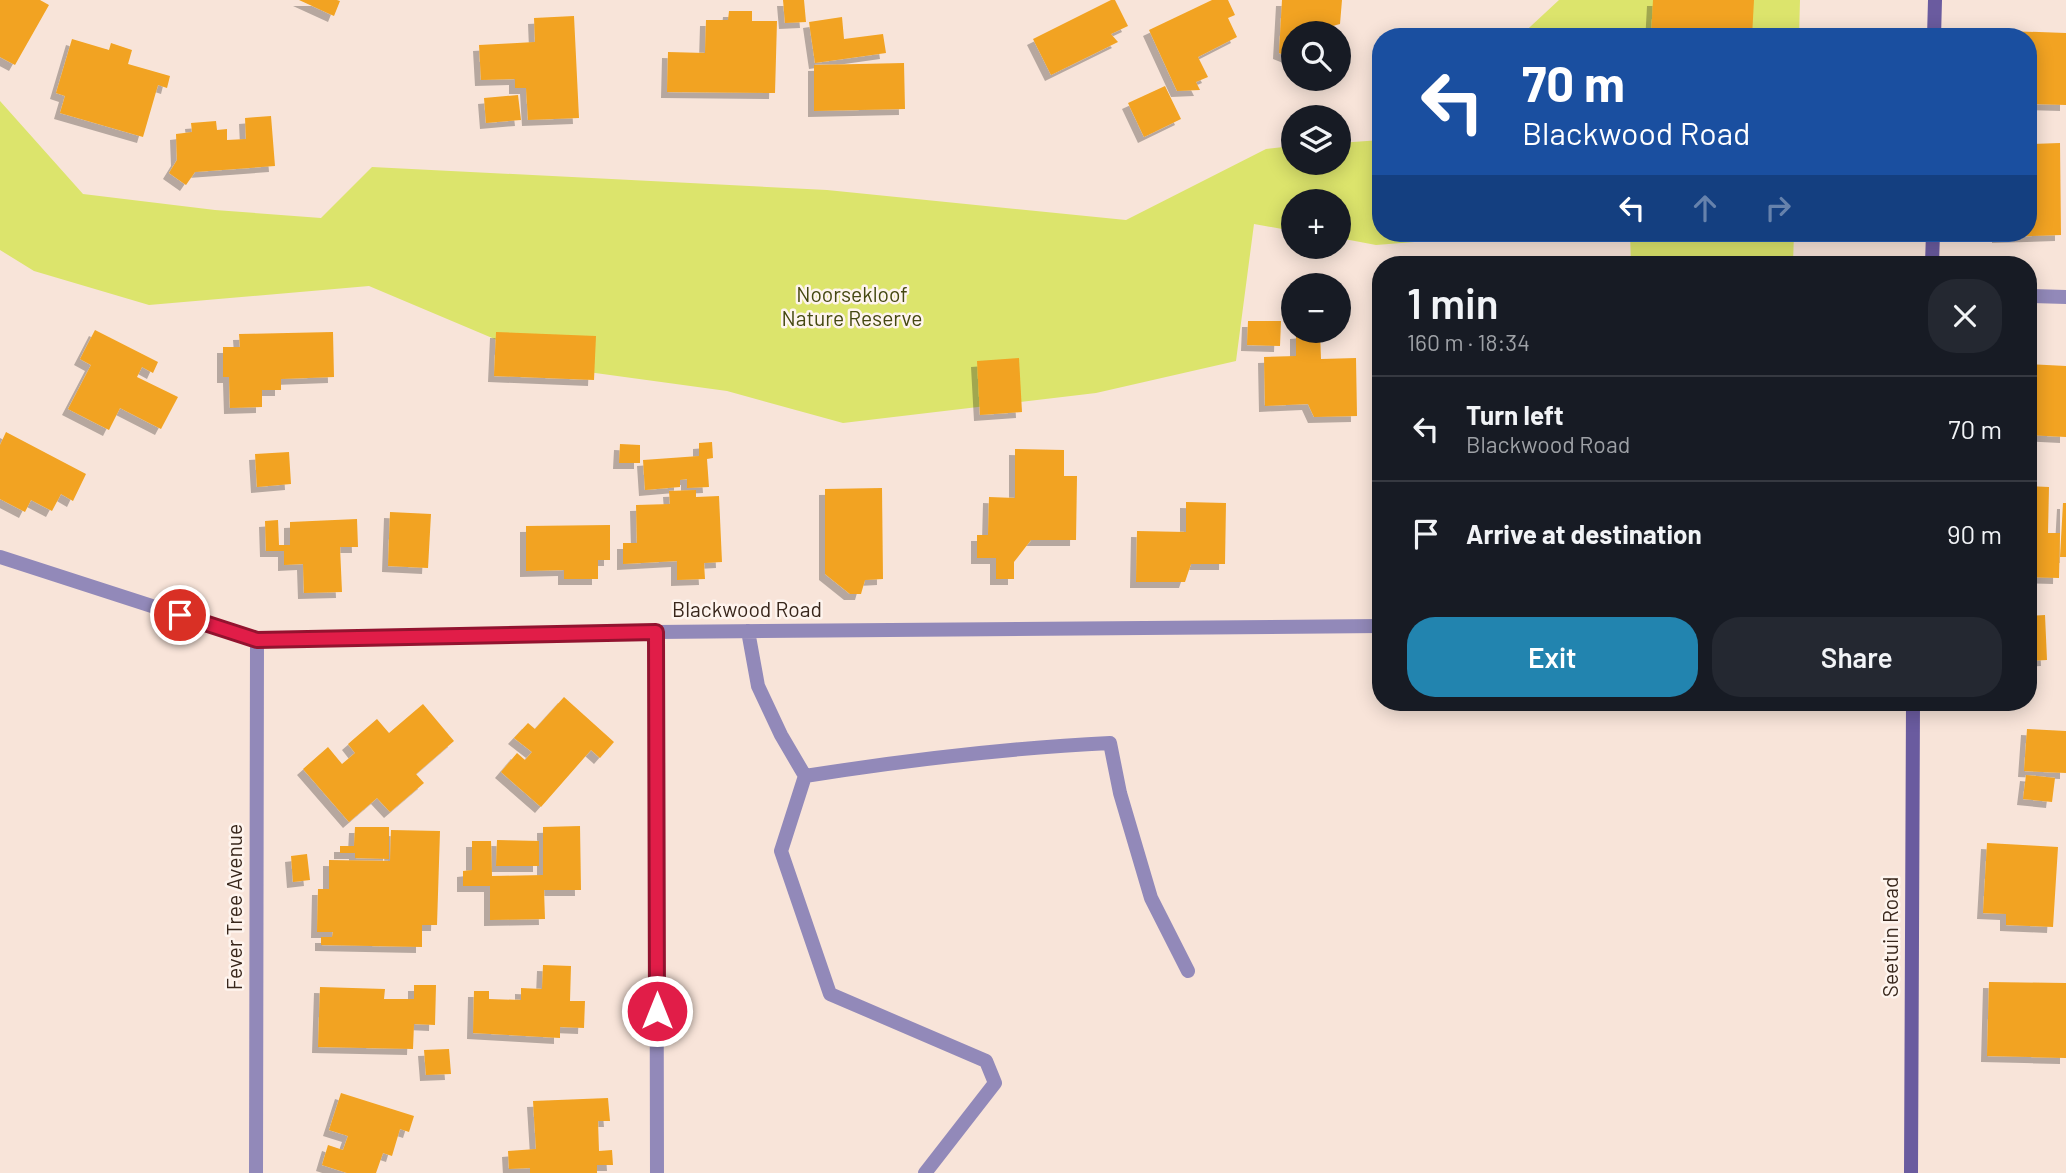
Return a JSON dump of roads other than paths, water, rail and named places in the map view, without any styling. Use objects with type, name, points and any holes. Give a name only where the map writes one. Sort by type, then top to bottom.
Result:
[{"type":"street","points":[[1934,28],[1935,0]]},
{"type":"street","points":[[2037,296],[2066,297]]},
{"type":"street","name":"Blackwood Road","points":[[0,557],[257,640],[656,632],[1372,626]]},
{"type":"street","points":[[748,631],[758,686],[806,776],[782,851],[830,994],[986,1061],[995,1083],[925,1173]]},
{"type":"street","points":[[656,632],[657,1173]]},
{"type":"street","name":"Fever Tree Avenue","points":[[256,1173],[257,640]]},
{"type":"street","name":"Seetuin Road","points":[[1911,1173],[1913,711]]},
{"type":"street","points":[[806,776],[906,760],[1027,747],[1110,743],[1120,793],[1151,898],[1188,971]]},
{"type":"park label","name":"Noorsekloof Nature Reserve","points":[[852,307]]}]
